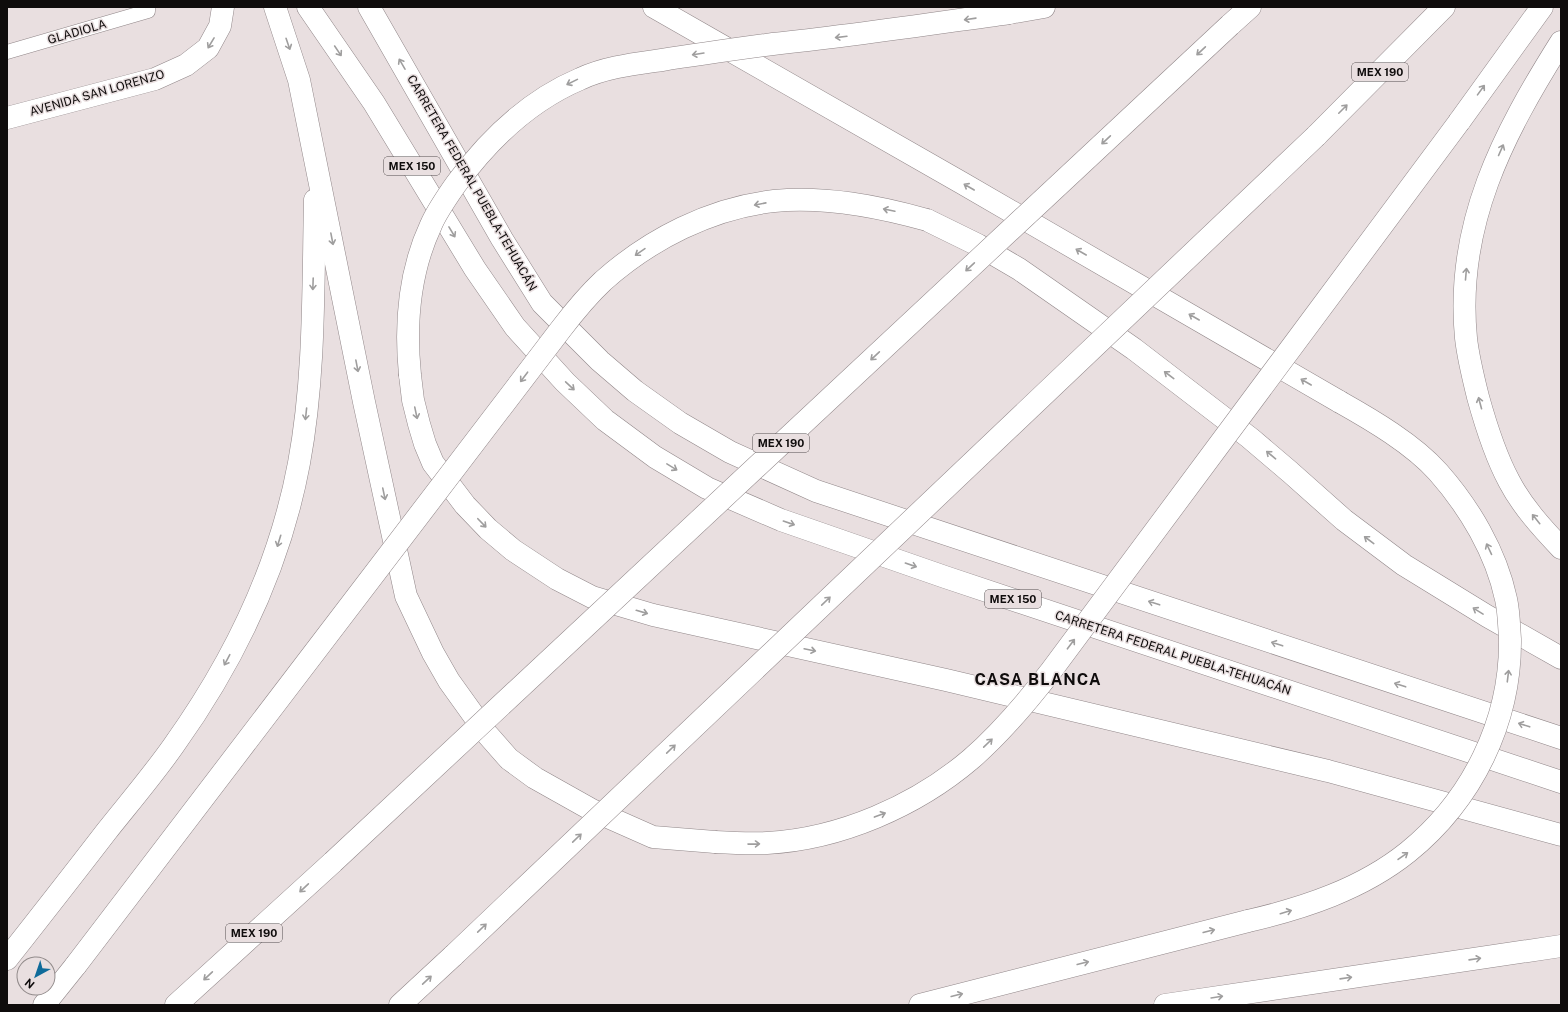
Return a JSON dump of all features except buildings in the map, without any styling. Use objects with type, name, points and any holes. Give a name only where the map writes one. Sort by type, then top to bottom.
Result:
[{"type":"main road","name":"AVENIDA SAN LORENZO","points":[[7,118],[155,79],[186,65],[208,48],[220,26],[222,7]]},
{"type":"main road","points":[[275,7],[300,80],[365,410],[406,596],[419,625],[449,681],[487,734],[508,759],[562,795],[653,837],[741,844],[768,844],[826,834],[887,813],[919,797],[946,779],[990,741],[1030,698],[1051,671],[1542,7]]},
{"type":"main road","name":"CARRETERA FEDERAL PUEBLA-TEHUACÁN","points":[[308,7],[374,103],[474,269],[515,327],[565,382],[600,414],[655,457],[707,488],[781,520],[945,577],[1561,782]]},
{"type":"main road","name":"CARRETERA FEDERAL PUEBLA-TEHUACÁN","points":[[369,7],[502,239],[542,302],[600,361],[635,391],[680,423],[730,452],[816,492],[1561,738]]},
{"type":"main road","points":[[654,7],[962,183],[1340,402],[1388,432],[1413,450],[1436,470],[1468,511],[1491,555],[1506,600],[1510,651],[1508,677],[1498,722],[1480,765],[1456,803],[1428,835],[1406,854],[1382,870],[1350,887],[1317,902],[1283,913],[920,1005]]},
{"type":"main road","points":[[1044,7],[843,37],[720,50],[611,68],[581,78],[553,92],[517,117],[500,132],[482,152],[447,198],[431,224],[421,250],[414,276],[408,326],[410,375],[413,400],[419,424],[433,463],[461,500],[488,529],[513,550],[557,579],[592,597],[653,615],[946,680],[1328,770],[1561,835]]},
{"type":"main road","name":"MEX 190","points":[[176,1005],[332,862],[1250,7]]},
{"type":"main road","name":"MEX 190","points":[[400,1005],[1316,136],[1444,7]]},
{"type":"main road","points":[[1561,42],[1535,83],[1512,124],[1493,167],[1482,197],[1473,228],[1467,259],[1464,312],[1466,339],[1473,377],[1483,415],[1495,449],[1510,482],[1528,509],[1561,548]]},
{"type":"main road","points":[[7,960],[174,746],[239,638],[258,597],[288,510],[299,464],[306,418],[310,371],[317,161]]},
{"type":"main road","points":[[44,1005],[581,304],[624,263],[648,246],[679,230],[711,217],[742,207],[774,201],[813,200],[853,203],[882,208],[927,220],[978,245],[1019,269],[1134,349],[1238,428],[1344,520],[1404,565],[1487,616],[1561,658]]},
{"type":"main road","points":[[1165,1005],[1561,946]]},
{"type":"lane","name":"GLADIOLA","points":[[7,52],[148,9]]},
{"type":"district","name":"CASA BLANCA","points":[[1038,679]]}]
